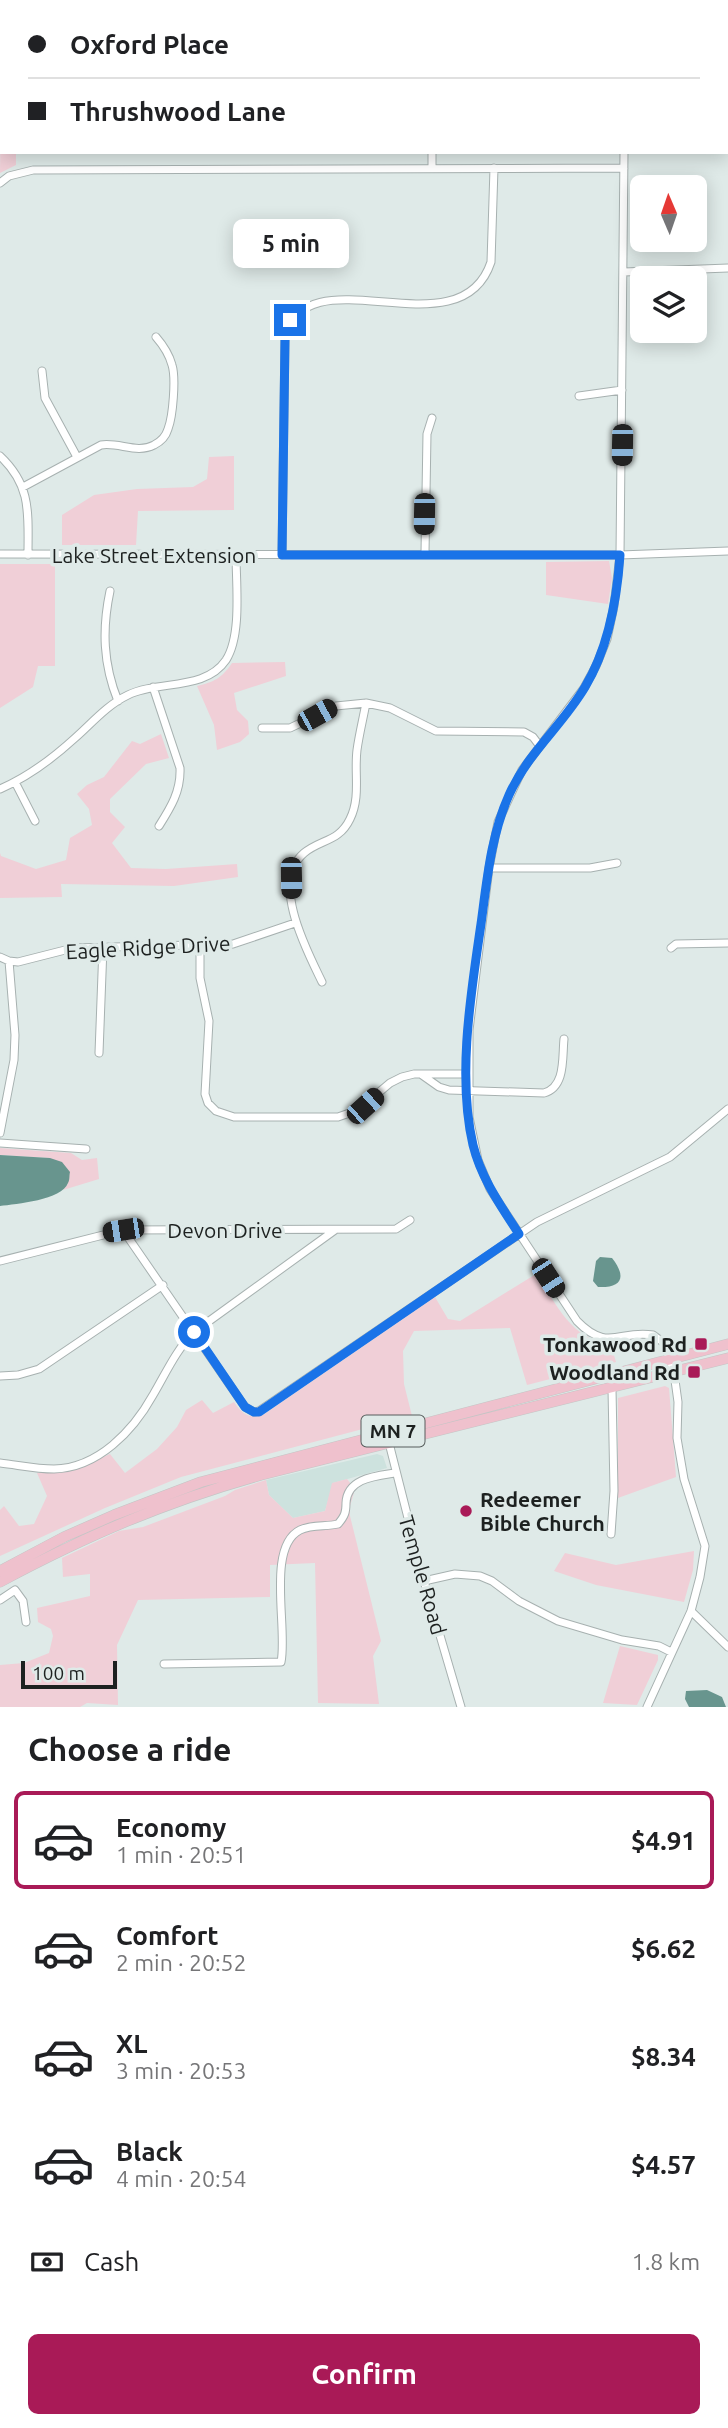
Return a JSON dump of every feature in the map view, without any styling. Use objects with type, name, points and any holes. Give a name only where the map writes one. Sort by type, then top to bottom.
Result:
[{"type":"main road","name":"MN 7","points":[[0,1571],[64,1537],[201,1482],[728,1344]]},
{"type":"main road","name":"MN 7","points":[[0,1582],[67,1546],[167,1504],[261,1475],[728,1359]]},
{"type":"street","points":[[432,154],[432,169]]},
{"type":"street","points":[[624,154],[620,555],[614,606],[607,639],[596,666],[584,688],[522,770],[498,822],[489,868],[471,1008],[467,1074],[470,1128],[478,1160],[490,1189],[577,1321],[587,1331],[610,1339],[641,1334],[653,1335],[664,1343],[674,1373],[678,1402],[677,1438],[684,1479],[705,1546],[691,1611],[647,1707]]},
{"type":"street","points":[[282,555],[285,339],[290,320],[305,306],[324,301],[438,302],[462,298],[472,291],[487,273],[491,262],[494,168]]},
{"type":"street","points":[[0,183],[14,174],[33,170],[624,168]]},
{"type":"street","points":[[624,272],[728,268]]},
{"type":"street","points":[[23,487],[77,457],[108,444],[143,449],[152,447],[165,437],[170,422],[173,367],[156,337]]},
{"type":"street","points":[[42,371],[46,398],[77,457]]},
{"type":"street","points":[[579,396],[622,390]]},
{"type":"street","points":[[425,553],[427,434],[432,418]]},
{"type":"street","points":[[0,456],[17,474],[23,487],[28,510],[28,555]]},
{"type":"street","name":"Lake Street Extension","points":[[0,554],[620,555],[728,551]]},
{"type":"street","points":[[0,789],[45,763],[118,701],[143,689],[210,676],[224,663],[233,644],[235,631],[236,555]]},
{"type":"street","points":[[110,591],[104,648],[118,701]]},
{"type":"street","points":[[153,687],[180,768],[177,795],[159,826]]},
{"type":"street","points":[[262,728],[290,728],[335,706],[366,703],[390,708],[436,731],[524,732],[533,737],[539,745]]},
{"type":"street","points":[[322,982],[295,923],[291,878],[297,861],[310,849],[338,835],[346,827],[355,807],[356,755],[366,703]]},
{"type":"street","points":[[15,782],[35,821]]},
{"type":"street","points":[[489,868],[583,868],[617,863]]},
{"type":"street","name":"Eagle Ridge Drive","points":[[9,961],[26,961],[73,948],[233,944],[295,923]]},
{"type":"street","points":[[671,948],[676,944],[728,943]]},
{"type":"street","points":[[200,946],[200,978],[210,1031],[204,1088],[207,1100],[216,1111],[234,1117],[338,1117],[365,1106],[396,1079],[407,1075],[467,1074]]},
{"type":"street","points":[[99,1053],[103,947]]},
{"type":"street","points":[[0,957],[9,961],[15,1035],[14,1060],[0,1133]]},
{"type":"street","points":[[422,1075],[444,1089],[550,1092],[560,1080],[564,1039]]},
{"type":"street","points":[[123,1230],[245,1407],[254,1412],[262,1410],[519,1234],[555,1212],[670,1157],[728,1109]]},
{"type":"street","points":[[0,1143],[86,1149]]},
{"type":"street","name":"Devon Drive","points":[[0,1261],[123,1230],[396,1229],[410,1220]]},
{"type":"street","points":[[0,1463],[64,1468],[108,1449],[119,1441],[143,1413],[178,1352],[194,1332],[335,1230]]},
{"type":"street","points":[[0,1376],[18,1375],[38,1369],[163,1286]]},
{"type":"street","points":[[611,1534],[614,1490],[612,1389]]},
{"type":"street","name":"Temple Road","points":[[388,1443],[461,1707]]},
{"type":"street","points":[[164,1664],[281,1662],[282,1557],[288,1540],[302,1529],[338,1524],[345,1514],[347,1495],[351,1487],[372,1477],[395,1473]]},
{"type":"street","points":[[424,1581],[454,1574],[480,1576],[492,1581],[519,1601],[558,1621],[622,1640],[659,1646],[671,1652]]},
{"type":"street","points":[[0,1600],[15,1590],[23,1601],[26,1622]]},
{"type":"street","points":[[691,1611],[728,1647]]},
{"type":"shaded area","points":[[0,154],[16,154],[16,165],[0,173]]},
{"type":"shaded area","points":[[234,456],[234,510],[138,511],[136,545],[62,545],[62,515],[94,495],[137,489],[193,487],[207,479],[209,457]]},
{"type":"shaded area","points":[[609,561],[612,578],[608,604],[546,595],[546,562]]},
{"type":"shaded area","points":[[0,564],[55,564],[55,666],[38,666],[33,687],[0,708]]},
{"type":"shaded area","points":[[285,662],[286,676],[234,693],[237,710],[248,721],[249,734],[240,742],[217,750],[214,725],[197,686],[217,679],[232,663]]},
{"type":"shaded area","points":[[161,734],[169,758],[146,764],[110,799],[110,812],[125,827],[112,843],[131,868],[166,869],[237,864],[238,877],[174,886],[61,884],[62,897],[0,898],[0,853],[1,856],[36,869],[66,860],[70,838],[92,825],[89,809],[77,794],[87,785],[104,777],[132,741],[140,744]]},
{"type":"shaded area","points":[[0,1148],[71,1153],[82,1160],[97,1158],[99,1179],[63,1190],[68,1184],[50,1158],[0,1155]]},
{"type":"shaded area","points":[[0,1155],[50,1158],[62,1162],[70,1172],[69,1182],[64,1189],[48,1197],[0,1206]]},
{"type":"shaded area","points":[[600,1257],[612,1258],[620,1271],[620,1280],[612,1286],[598,1287],[593,1281],[596,1261]]},
{"type":"shaded area","points":[[536,1274],[566,1319],[585,1335],[611,1345],[616,1362],[527,1385],[510,1328],[414,1331],[403,1351],[404,1384],[412,1416],[181,1477],[0,1556],[0,1510],[4,1506],[19,1526],[34,1524],[47,1496],[37,1473],[68,1472],[110,1454],[125,1473],[157,1449],[177,1427],[186,1410],[202,1400],[213,1413],[234,1402],[246,1414],[263,1415],[435,1297],[448,1319],[460,1321]]},
{"type":"shaded area","points":[[665,1386],[669,1388],[676,1477],[618,1498],[618,1398]]},
{"type":"shaded area","points":[[377,1454],[383,1456],[387,1468],[333,1483],[325,1511],[293,1518],[269,1495],[266,1480]]},
{"type":"shaded area","points":[[347,1479],[355,1489],[350,1516],[381,1641],[373,1656],[379,1704],[318,1703],[315,1563],[270,1565],[270,1597],[138,1600],[117,1645],[118,1705],[87,1703],[80,1707],[0,1707],[0,1665],[24,1663],[49,1653],[53,1636],[51,1629],[38,1622],[37,1608],[90,1596],[90,1574],[63,1577],[62,1558],[119,1531],[143,1527],[266,1480],[269,1495],[293,1518],[325,1511],[332,1483]]},
{"type":"shaded area","points":[[694,1551],[693,1570],[684,1602],[596,1585],[554,1571],[565,1553],[616,1565]]},
{"type":"shaded area","points":[[620,1646],[658,1655],[637,1705],[603,1703]]},
{"type":"shaded area","points":[[707,1690],[722,1697],[726,1707],[689,1707],[685,1699],[686,1691]]},
{"type":"place","name":"Tonkawood Rd","points":[[701,1344]]},
{"type":"place","name":"Woodland Rd","points":[[694,1372]]},
{"type":"place","name":"Redeemer Bible Church","points":[[466,1511]]},
{"type":"route","points":[[194,1332],[245,1407],[259,1412],[519,1234],[483,1175],[474,1147],[469,1117],[469,1030],[489,868],[498,822],[522,770],[570,708],[596,666],[607,639],[619,575],[620,555],[282,555],[285,339],[290,320]]}]
